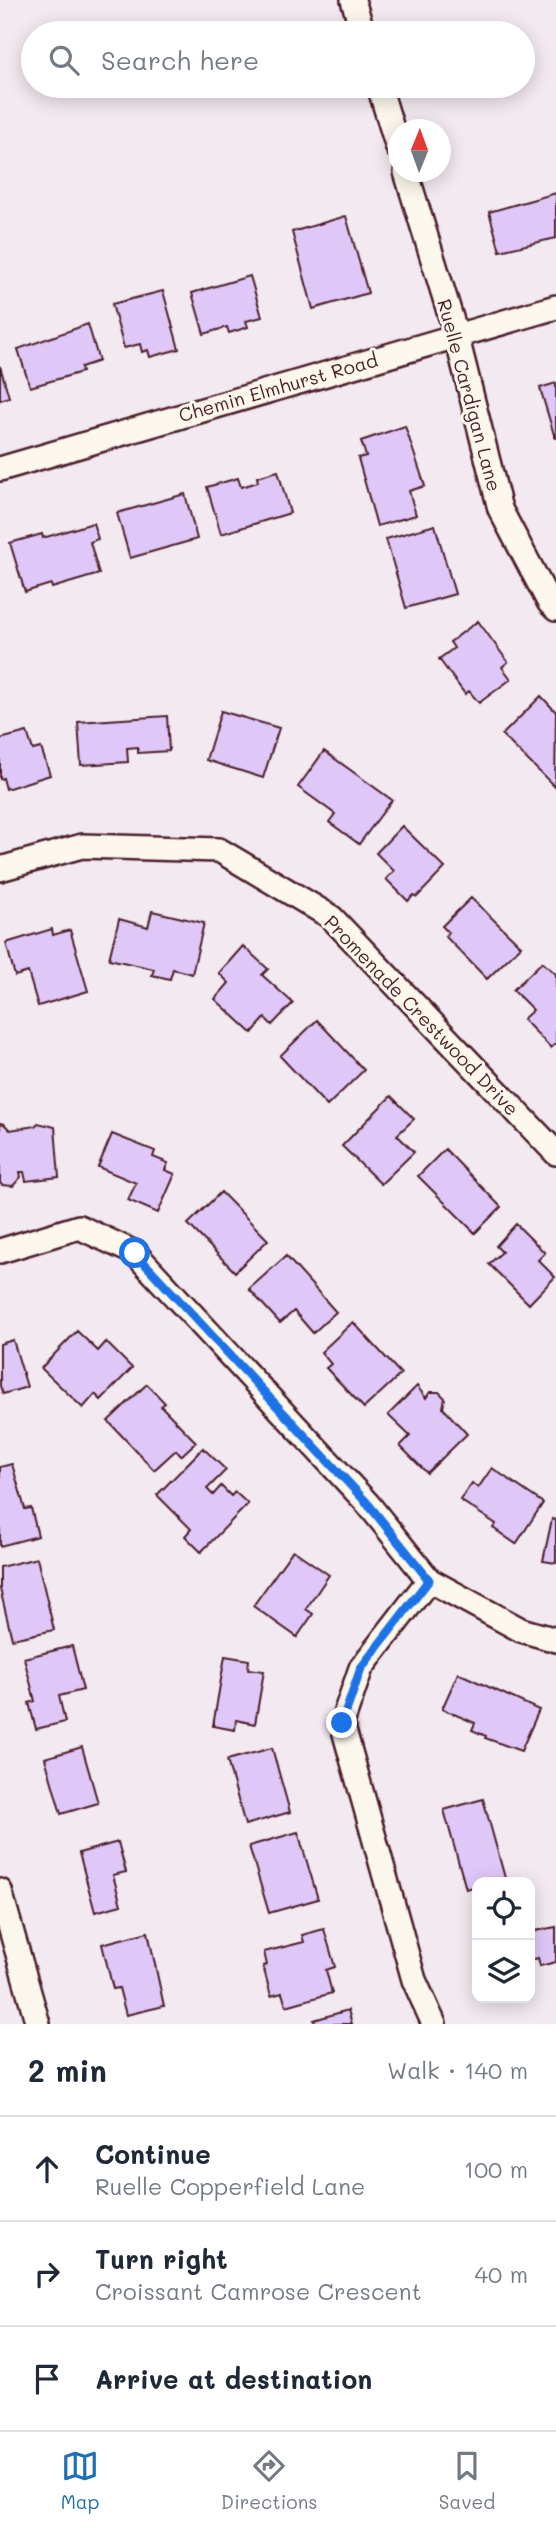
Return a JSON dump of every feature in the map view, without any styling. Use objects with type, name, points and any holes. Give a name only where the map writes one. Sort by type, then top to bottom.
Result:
[{"type":"street","points":[[353,0],[359,21]]},
{"type":"street","points":[[383,98],[389,119]]},
{"type":"street","name":"Ruelle Cardigan Lane","points":[[409,182],[456,334],[500,509],[549,602],[556,609]]},
{"type":"street","name":"Chemin Elmhurst Road","points":[[0,469],[556,307]]},
{"type":"street","name":"Promenade Crestwood Drive","points":[[0,869],[82,846],[219,850],[331,917],[556,1153]]},
{"type":"street","points":[[0,1251],[79,1227],[135,1253],[368,1504],[429,1580],[521,1630],[556,1640]]},
{"type":"street","points":[[429,1580],[361,1668],[342,1723],[414,1980],[434,2024]]},
{"type":"street","points":[[0,1891],[38,2024]]},
{"type":"building","points":[[556,193],[556,238],[500,251],[489,212]]},
{"type":"building","points":[[346,216],[368,293],[313,309],[292,232]]},
{"type":"building","points":[[250,276],[262,317],[246,321],[248,327],[229,333],[227,327],[204,334],[192,293]]},
{"type":"building","points":[[163,291],[179,349],[150,357],[148,350],[142,352],[140,344],[124,348],[112,304]]},
{"type":"building","points":[[88,324],[99,361],[81,367],[82,372],[30,387],[18,349]]},
{"type":"building","points":[[0,366],[9,397],[0,400]]},
{"type":"building","points":[[556,383],[556,438],[555,438],[540,388]]},
{"type":"building","points":[[405,426],[425,486],[409,491],[416,515],[377,526],[358,458],[366,456],[361,441]]},
{"type":"building","points":[[278,471],[290,513],[221,534],[207,487],[238,478],[241,487],[258,482],[257,477]]},
{"type":"building","points":[[185,494],[197,539],[130,558],[117,513]]},
{"type":"building","points":[[93,523],[98,539],[90,542],[99,574],[52,588],[51,584],[25,592],[10,543],[42,534],[43,538]]},
{"type":"building","points":[[435,525],[455,594],[406,608],[386,539]]},
{"type":"building","points":[[478,621],[508,662],[502,667],[511,679],[479,703],[469,691],[465,694],[439,659],[454,648],[450,642]]},
{"type":"building","points":[[541,696],[556,712],[555,787],[502,735]]},
{"type":"building","points":[[221,711],[279,728],[263,778],[206,760]]},
{"type":"building","points":[[167,716],[169,751],[138,753],[138,747],[127,748],[128,762],[81,765],[78,722]]},
{"type":"building","points":[[27,732],[33,750],[41,748],[50,775],[6,789],[3,778],[0,779],[0,739]]},
{"type":"building","points":[[324,751],[392,800],[359,844],[329,822],[335,814],[298,787]]},
{"type":"building","points":[[402,826],[445,868],[417,897],[414,895],[408,901],[386,879],[394,871],[376,853]]},
{"type":"building","points":[[471,898],[521,946],[487,979],[445,936],[448,932],[442,926]]},
{"type":"building","points":[[152,911],[204,923],[192,974],[173,969],[170,979],[152,975],[154,969],[109,959],[119,919],[148,927]]},
{"type":"building","points":[[52,929],[53,935],[70,930],[88,991],[38,1006],[28,972],[15,976],[6,943]]},
{"type":"building","points":[[243,946],[268,969],[262,975],[293,1003],[272,1025],[265,1018],[252,1033],[215,999],[229,983],[219,973]]},
{"type":"building","points":[[542,962],[556,974],[556,1043],[551,1048],[523,1019],[533,1010],[513,990]]},
{"type":"building","points":[[317,1020],[364,1070],[327,1106],[280,1056]]},
{"type":"building","points":[[391,1096],[414,1119],[397,1135],[414,1152],[381,1184],[342,1146]]},
{"type":"building","points":[[0,1123],[10,1130],[35,1126],[38,1123],[55,1127],[59,1177],[26,1181],[24,1172],[20,1172],[21,1177],[13,1186],[2,1185]]},
{"type":"building","points":[[112,1134],[155,1151],[153,1157],[168,1163],[165,1170],[175,1174],[158,1213],[128,1200],[136,1183],[98,1167]]},
{"type":"building","points":[[445,1149],[501,1207],[475,1233],[418,1176]]},
{"type":"building","points":[[221,1192],[268,1240],[235,1272],[188,1224]]},
{"type":"building","points":[[516,1224],[545,1253],[538,1260],[555,1277],[529,1304],[489,1264],[502,1252],[496,1246]]},
{"type":"building","points":[[286,1256],[336,1312],[313,1333],[294,1311],[280,1323],[249,1289]]},
{"type":"building","points":[[353,1322],[401,1374],[364,1408],[326,1368],[331,1364],[321,1352]]},
{"type":"building","points":[[77,1331],[98,1351],[106,1342],[132,1368],[101,1400],[95,1394],[83,1408],[41,1368]]},
{"type":"building","points":[[13,1340],[27,1387],[3,1394],[0,1386],[0,1344]]},
{"type":"building","points":[[147,1384],[165,1403],[161,1406],[196,1442],[181,1456],[176,1450],[154,1470],[108,1421]]},
{"type":"building","points":[[417,1386],[426,1398],[430,1392],[439,1392],[445,1398],[443,1408],[467,1434],[427,1473],[400,1446],[410,1436],[388,1415]]},
{"type":"building","points":[[203,1448],[226,1470],[207,1489],[213,1495],[221,1486],[231,1496],[235,1492],[248,1504],[201,1552],[185,1536],[191,1529],[157,1495]]},
{"type":"building","points":[[12,1464],[25,1509],[31,1508],[38,1536],[0,1546],[0,1467]]},
{"type":"building","points":[[492,1468],[543,1503],[516,1544],[493,1528],[496,1524],[460,1500],[472,1483],[478,1488]]},
{"type":"building","points":[[552,1519],[556,1520],[556,1563],[543,1561]]},
{"type":"building","points":[[293,1550],[329,1575],[306,1609],[313,1614],[297,1637],[253,1606]]},
{"type":"building","points":[[37,1558],[54,1630],[12,1639],[0,1589],[0,1567]]},
{"type":"building","points":[[72,1646],[83,1690],[59,1696],[65,1722],[36,1729],[29,1703],[35,1701],[24,1658]]},
{"type":"building","points":[[225,1656],[249,1660],[248,1669],[264,1671],[255,1724],[236,1720],[235,1730],[213,1726]]},
{"type":"building","points":[[458,1673],[539,1710],[521,1751],[485,1738],[486,1736],[472,1730],[475,1723],[442,1709]]},
{"type":"building","points":[[82,1747],[98,1803],[61,1814],[45,1758]]},
{"type":"building","points":[[272,1748],[290,1812],[245,1825],[227,1760]]},
{"type":"building","points":[[483,1799],[505,1877],[472,1877],[472,1887],[466,1889],[444,1810]]},
{"type":"building","points":[[298,1832],[318,1899],[269,1913],[249,1846]]},
{"type":"building","points":[[118,1842],[126,1872],[113,1875],[121,1905],[95,1912],[79,1853]]},
{"type":"building","points":[[556,1927],[556,1962],[540,1966],[538,1958],[535,1959],[535,1931]]},
{"type":"building","points":[[324,1929],[335,1967],[326,1970],[332,1993],[286,2006],[282,1993],[271,1996],[263,1966],[267,1965],[264,1952],[304,1942],[302,1935]]},
{"type":"building","points":[[148,1932],[164,2006],[126,2015],[119,1988],[113,1989],[102,1944]]},
{"type":"building","points":[[348,2010],[352,2024],[315,2024],[314,2020]]},
{"type":"route","points":[[135,1253],[368,1504],[429,1580],[361,1668],[342,1723]]}]
